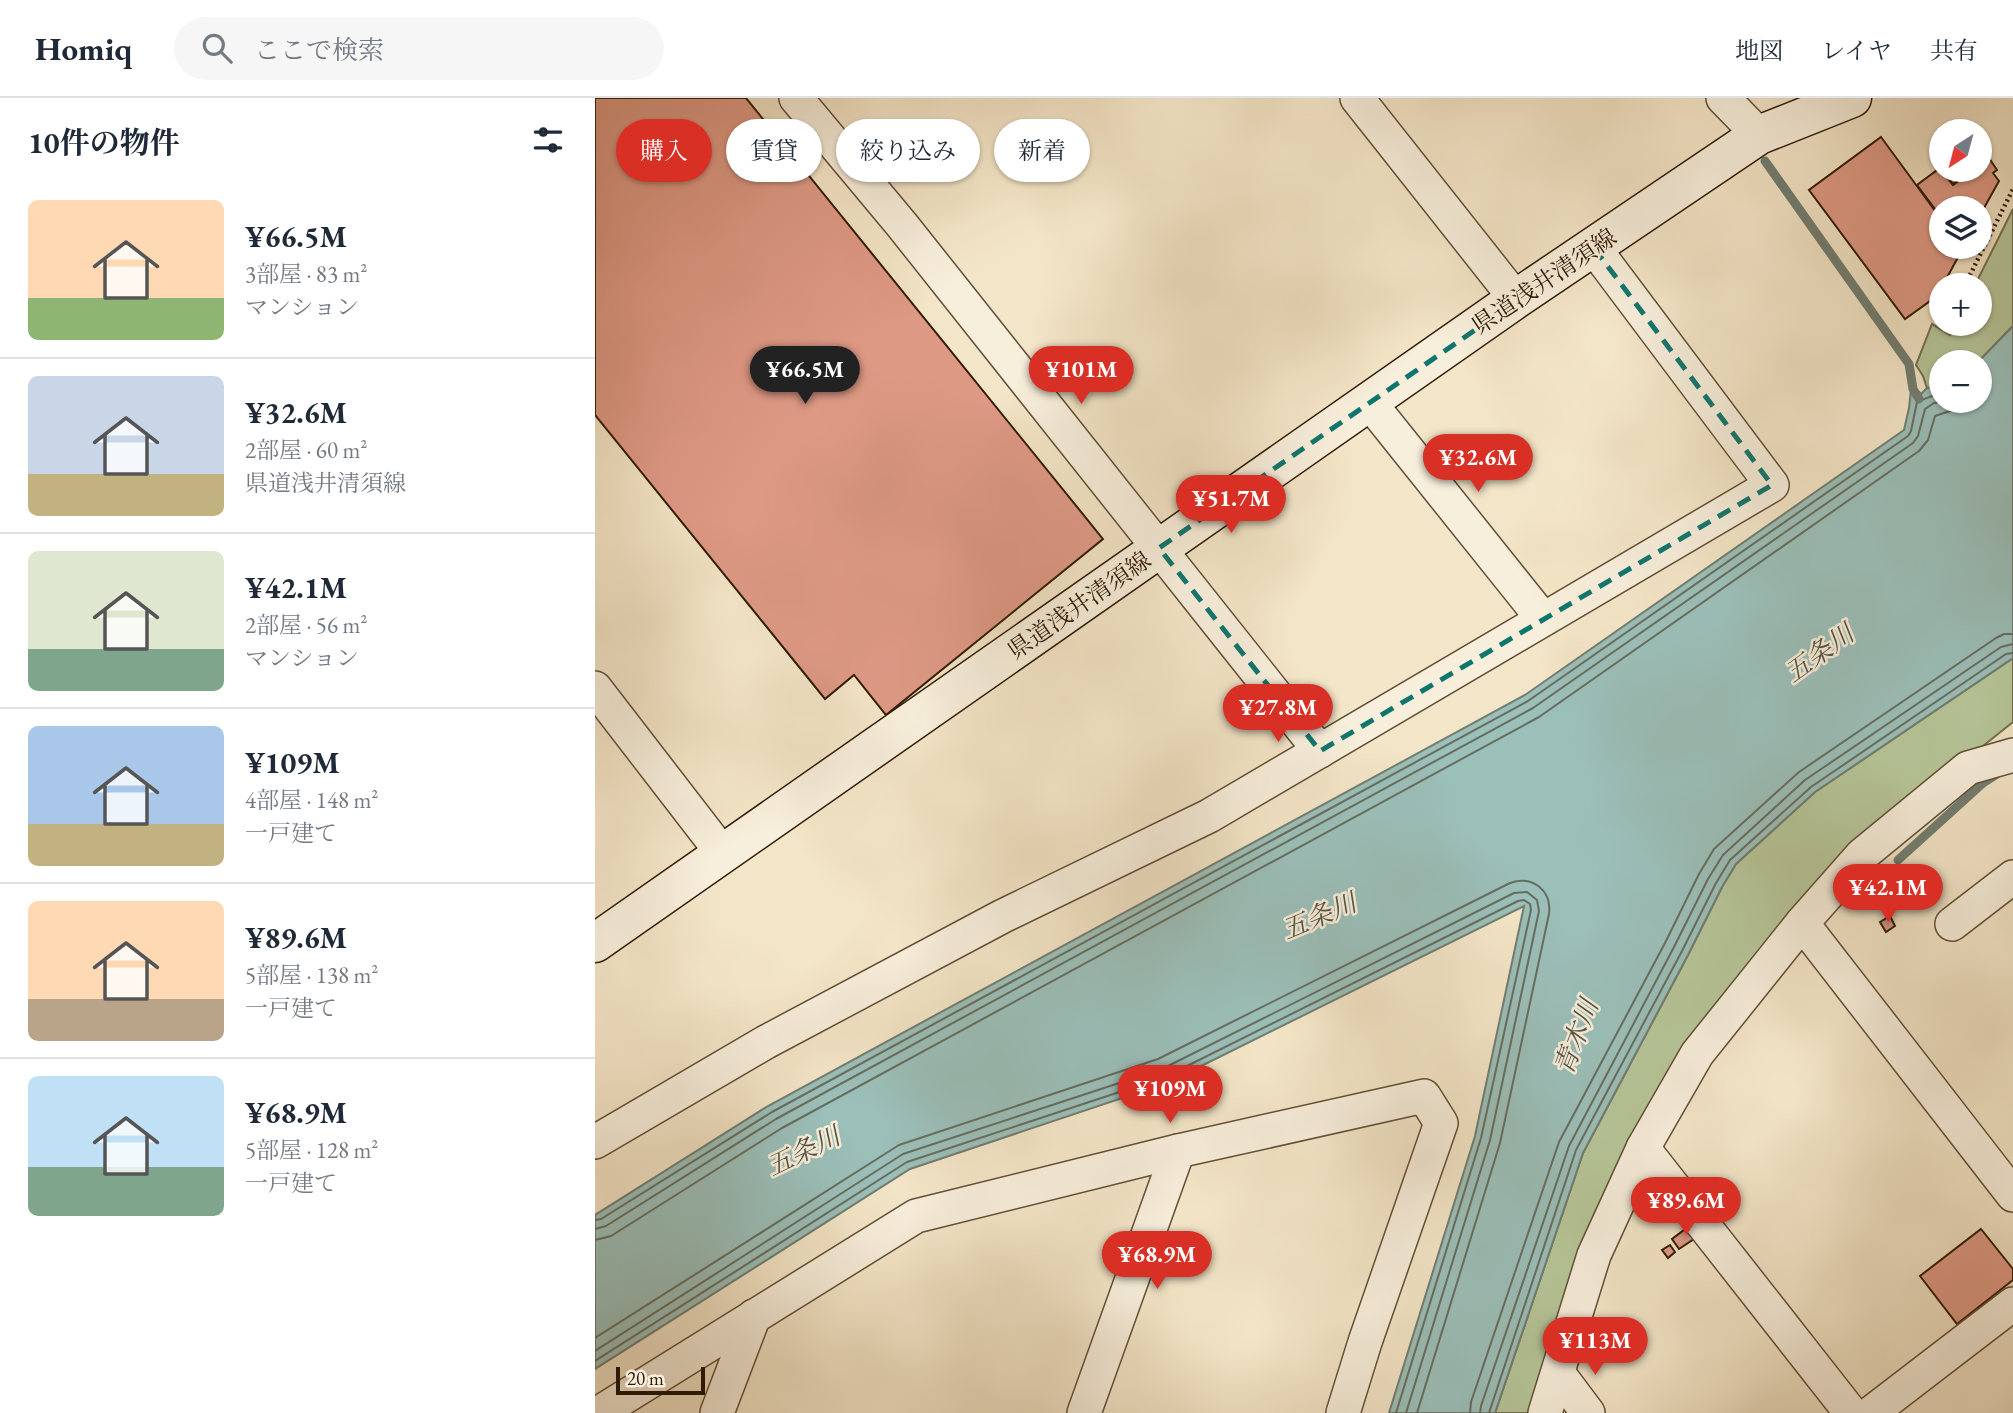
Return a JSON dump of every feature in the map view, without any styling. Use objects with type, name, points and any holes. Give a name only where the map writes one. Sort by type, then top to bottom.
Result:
[{"type":"main road","name":"県道浅井清須線","points":[[595,943],[1516,299],[1759,135],[1852,98]]},
{"type":"street","points":[[796,98],[902,225],[1320,751]]},
{"type":"street","points":[[1357,98],[1516,299]]},
{"type":"street","points":[[1723,98],[1759,135]]},
{"type":"street","points":[[595,1143],[766,1042],[1003,916],[1209,816],[1772,485],[1594,248]]},
{"type":"street","points":[[1370,402],[1543,620]]},
{"type":"street","points":[[595,688],[723,854]]},
{"type":"street","points":[[1545,1413],[1594,1255],[1643,1148],[1697,1054],[1802,923],[1863,855],[1968,768],[2013,755]]},
{"type":"street","points":[[1952,924],[2013,877]]},
{"type":"street","points":[[1802,923],[2013,1195]]},
{"type":"street","points":[[599,1413],[916,1216],[1178,1151],[1424,1096],[1441,1122],[1343,1413]]},
{"type":"street","points":[[1643,1148],[1851,1413]]},
{"type":"street","points":[[1084,1413],[1178,1151]]},
{"type":"street","points":[[1871,1413],[2013,1304]]},
{"type":"street","points":[[717,1413],[754,1316]]},
{"type":"street","points":[[1558,1373],[1588,1413]]},
{"type":"path","points":[[1971,273],[2013,189]]},
{"type":"highlighted area","points":[[1594,248],[1772,485],[1320,751],[1159,548]]},
{"type":"green space","points":[[2013,209],[2013,326],[1990,350],[1929,350],[1927,388],[1916,365],[1929,332],[1929,336],[1992,336],[1992,273],[1981,273],[1988,259],[1992,259],[1992,251]]},
{"type":"green space","points":[[2013,658],[2013,722],[1868,838],[1685,1050],[1537,1413],[1495,1413],[1583,1153],[1736,864],[1815,792]]},
{"type":"water","points":[[2013,326],[2013,658],[1815,792],[1736,864],[1583,1153],[1495,1413],[1389,1413],[1475,1136],[1524,906],[1167,1083],[910,1169],[595,1369],[595,1215],[768,1106],[1525,695],[1904,430],[1911,390],[1915,388],[1921,394],[1929,388],[1929,413],[1992,413],[1992,350],[1990,350]]},
{"type":"building","points":[[595,98],[746,98],[763,119],[726,119],[726,182],[814,182],[1103,539],[886,715],[854,675],[825,699],[595,415]]},
{"type":"building","points":[[1881,137],[1929,203],[1929,259],[1957,259],[1949,273],[1929,273],[1929,302],[1905,319],[1809,190]]},
{"type":"building","points":[[1992,162],[1997,170],[1993,173],[1999,181],[1991,196],[1929,196],[1929,201],[1917,185],[1929,176],[1929,182],[1951,182],[1953,185],[1957,182],[1992,182]]},
{"type":"building","points":[[1890,916],[1895,926],[1886,932],[1880,922]]},
{"type":"building","points":[[1692,1224],[1700,1235],[1679,1249],[1672,1239]]},
{"type":"building","points":[[1981,1229],[2013,1269],[2013,1280],[1957,1324],[1920,1276]]},
{"type":"building","points":[[1670,1245],[1675,1252],[1668,1258],[1662,1250]]},
{"type":"waterway","points":[[1765,161],[1909,364],[1913,389],[1919,399]]},
{"type":"waterway","points":[[1898,860],[1983,783],[1997,774]]},
{"type":"water label","name":"五条川","points":[[1819,653]]},
{"type":"water label","name":"五条川","points":[[1319,916]]},
{"type":"water label","name":"青木川","points":[[1576,1037]]},
{"type":"water label","name":"五条川","points":[[803,1151]]}]
